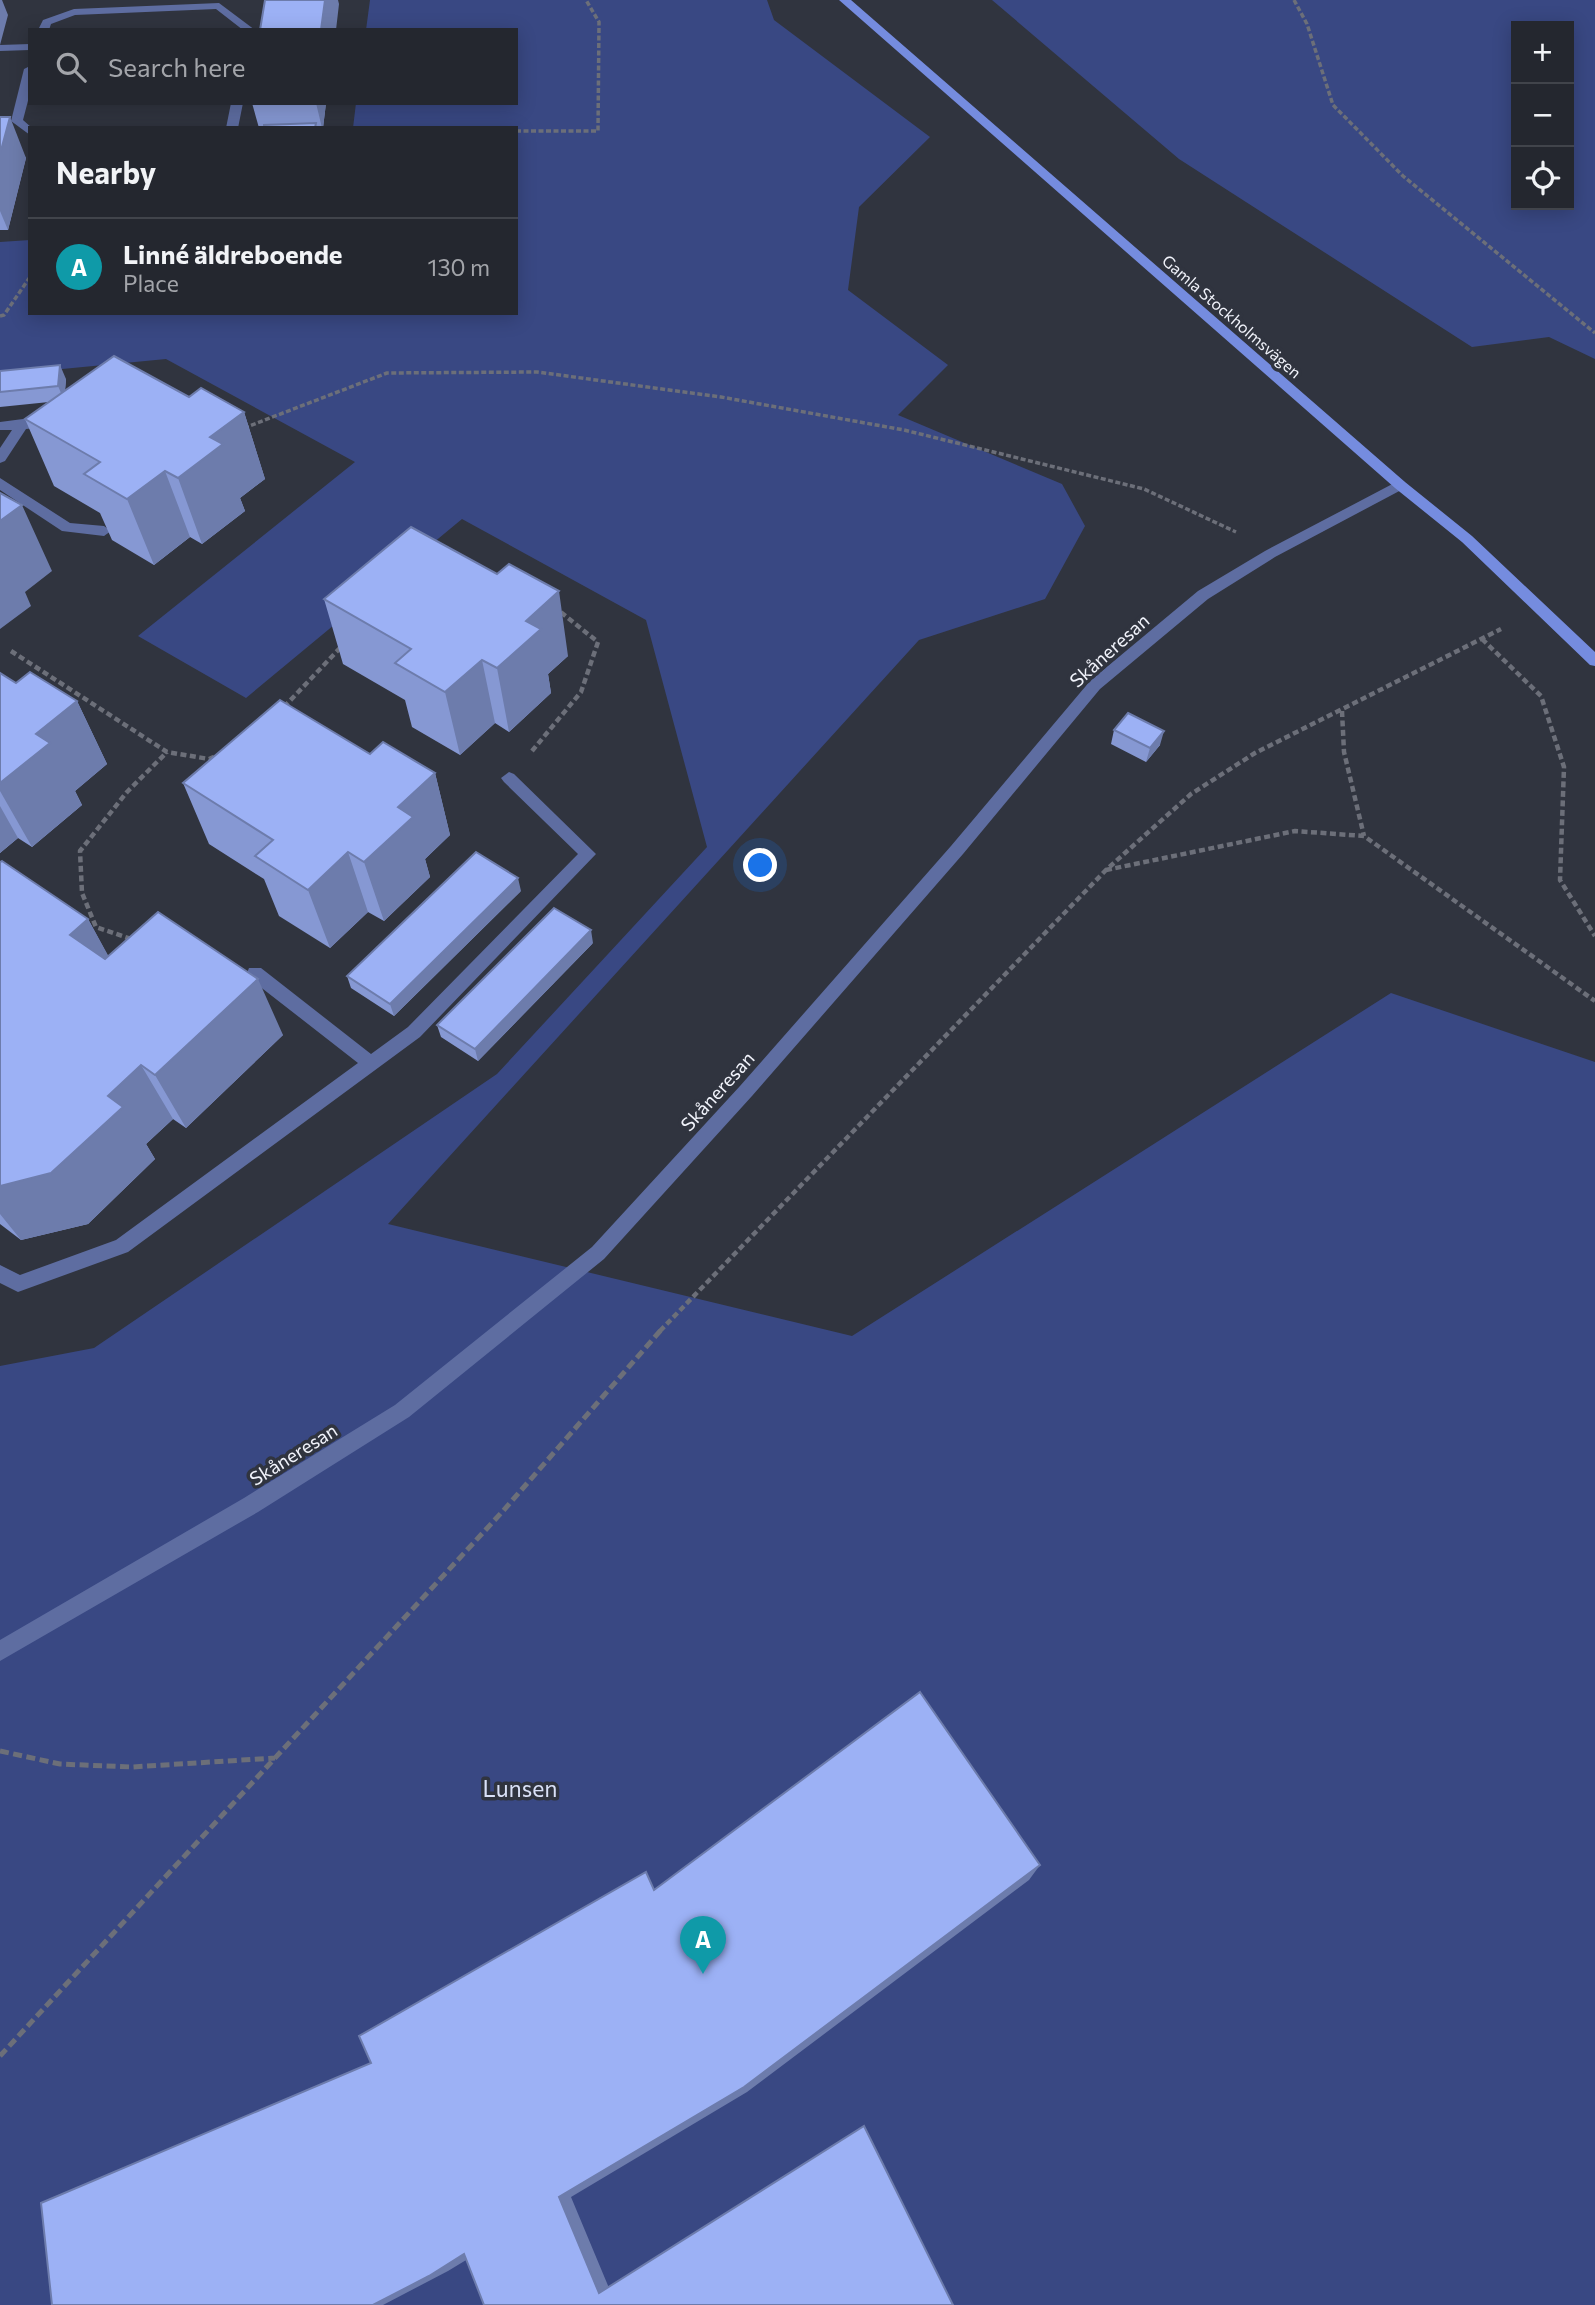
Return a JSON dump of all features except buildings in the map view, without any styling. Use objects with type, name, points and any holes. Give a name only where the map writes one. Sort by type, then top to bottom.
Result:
[{"type":"main road","name":"Gamla Stockholmsvägen","points":[[844,0],[1400,485],[1467,539],[1595,661]]},
{"type":"street","points":[[44,28],[47,22],[74,12],[220,3],[248,28]]},
{"type":"street","points":[[0,48],[28,47]]},
{"type":"street","points":[[28,77],[17,121],[28,132]]},
{"type":"street","points":[[232,126],[237,105]]},
{"type":"street","points":[[10,136],[28,134]]},
{"type":"street","points":[[0,458],[23,423]]},
{"type":"street","points":[[0,426],[65,423]]},
{"type":"street","points":[[0,483],[67,528],[104,531]]},
{"type":"street","name":"Skåneresan","points":[[0,1651],[239,1512],[402,1411],[598,1253],[746,1091],[921,892],[1096,685],[1203,595],[1270,554],[1400,485]]},
{"type":"street","points":[[0,1273],[18,1284],[122,1246],[414,1032],[589,855],[509,778]]},
{"type":"street","points":[[255,973],[370,1063]]},
{"type":"path","points":[[518,131],[597,131],[598,22],[586,0]]},
{"type":"path","points":[[1294,0],[1307,24],[1333,105],[1403,176],[1595,333]]},
{"type":"path","points":[[0,316],[4,315],[28,280]]},
{"type":"path","points":[[237,431],[387,373],[537,372],[721,397],[904,430],[1144,489],[1230,529],[1270,554]]},
{"type":"path","points":[[509,778],[581,692],[598,642],[556,607]]},
{"type":"path","points":[[0,2056],[503,1511],[674,1314],[1105,870],[1191,794],[1255,752],[1501,629]]},
{"type":"path","points":[[1482,639],[1541,696],[1564,767],[1560,880],[1595,936]]},
{"type":"path","points":[[277,714],[348,640]]},
{"type":"path","points":[[11,651],[167,752],[209,759],[222,753]]},
{"type":"path","points":[[1342,710],[1344,751],[1364,836]]},
{"type":"path","points":[[142,937],[130,939],[96,927],[82,893],[80,851],[127,792],[167,752]]},
{"type":"path","points":[[1105,870],[1295,831],[1364,836],[1595,1001]]},
{"type":"path","points":[[0,1751],[60,1764],[132,1768],[276,1758]]},
{"type":"green space","name":"Lunsen","points":[[370,0],[767,0],[774,20],[930,137],[859,207],[848,290],[948,365],[898,415],[1062,484],[1085,526],[1045,599],[919,640],[388,1224],[852,1336],[1391,993],[1595,1062],[1595,2305],[0,2305],[0,1366],[94,1348],[497,1074],[707,847],[646,620],[462,519],[246,698],[138,636],[355,462],[166,359],[0,375],[0,242],[28,240],[28,315],[518,315],[518,126],[353,126],[356,105],[518,105],[518,28],[366,28]]},
{"type":"green space","points":[[992,0],[1595,0],[1595,359],[1549,337],[1472,347],[1179,159]]},
{"type":"place","name":"Linné äldreboende","points":[[703,1974]]}]
